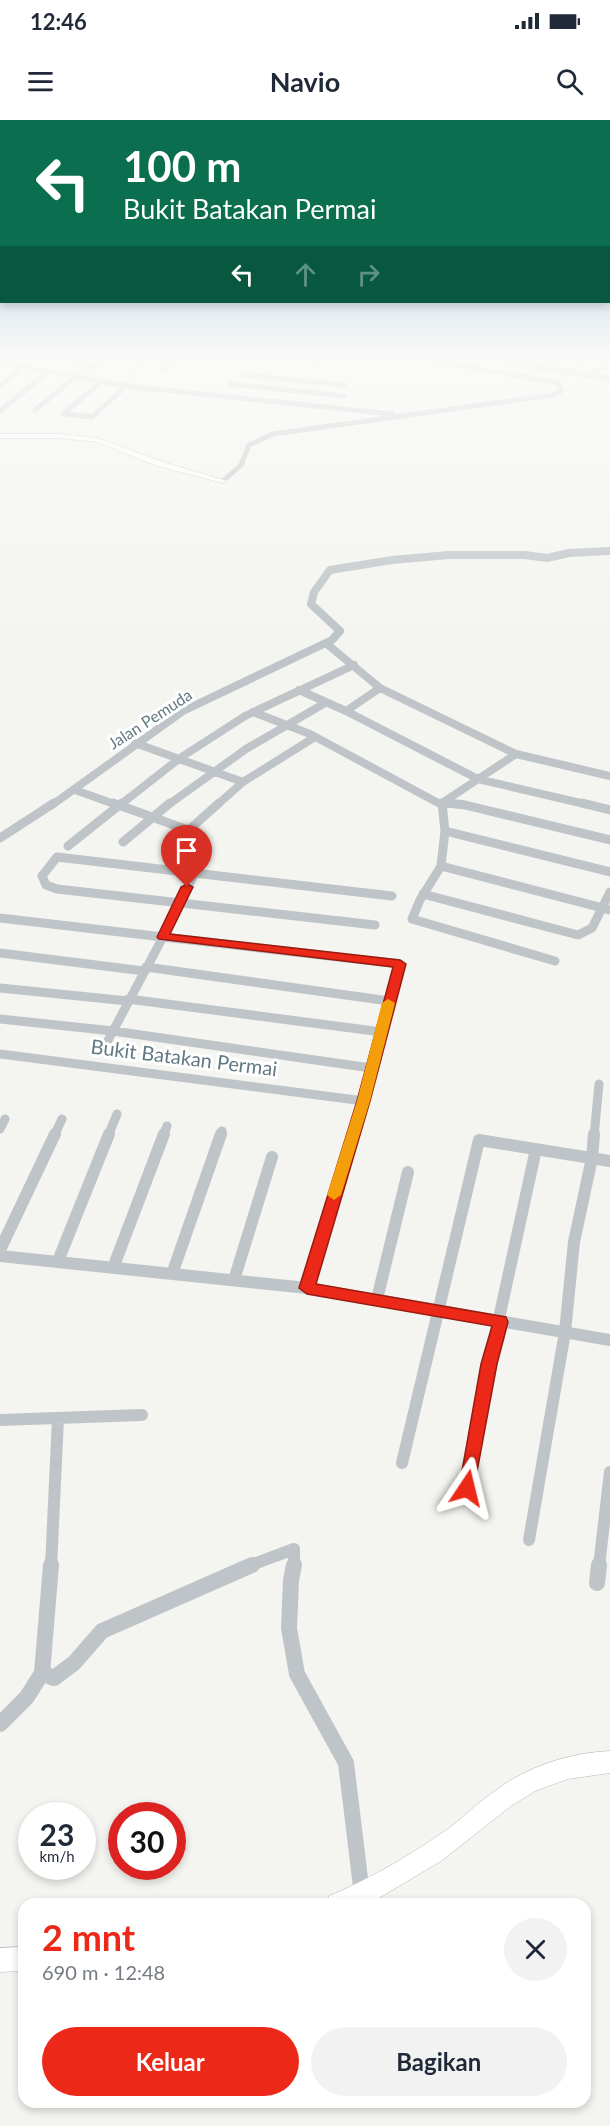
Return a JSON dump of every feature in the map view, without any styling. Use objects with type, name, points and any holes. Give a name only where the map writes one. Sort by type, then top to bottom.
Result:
[{"type":"street","points":[[120,449],[160,464],[223,481],[241,465],[248,449]]},
{"type":"street","points":[[610,551],[569,553],[547,558],[525,555],[438,556],[336,568],[330,570],[315,592],[311,604],[340,631],[327,644],[380,688],[516,754],[610,776]]},
{"type":"street","name":"Jalan Pemuda","points":[[0,838],[75,790],[135,742],[192,706],[327,644]]},
{"type":"street","points":[[68,846],[180,758],[253,712],[354,665]]},
{"type":"street","points":[[346,711],[380,688]]},
{"type":"street","points":[[298,690],[346,711],[478,779],[610,810]]},
{"type":"street","points":[[123,842],[212,770],[285,724],[325,703]]},
{"type":"street","points":[[253,712],[315,736],[442,803],[465,805],[610,840]]},
{"type":"street","points":[[172,845],[243,782],[315,736]]},
{"type":"street","points":[[135,742],[243,782]]},
{"type":"street","points":[[442,803],[516,754]]},
{"type":"street","points":[[75,790],[189,830]]},
{"type":"street","points":[[442,803],[445,831],[441,866],[423,894],[412,920],[555,961]]},
{"type":"street","points":[[445,831],[610,872]]},
{"type":"street","points":[[375,924],[57,889],[46,885],[42,876],[57,857],[392,896]]},
{"type":"street","points":[[441,866],[605,909]]},
{"type":"street","name":"Bukit Batakan Permai","points":[[113,1031],[195,872]]},
{"type":"street","points":[[423,894],[578,935],[588,932],[605,909],[610,892]]},
{"type":"street","points":[[0,918],[400,964],[364,1101],[307,1288]]},
{"type":"street","points":[[4,954],[145,969],[389,1001]]},
{"type":"street","points":[[0,988],[128,1000],[382,1032]]},
{"type":"street","name":"Bukit Batakan Permai","points":[[0,1019],[113,1031],[372,1068]]},
{"type":"street","points":[[104,1048],[113,1031]]},
{"type":"street","name":"Bukit Batakan Permai","points":[[0,1054],[364,1101]]},
{"type":"street","points":[[529,1540],[565,1332],[574,1242],[592,1158],[599,1084]]},
{"type":"street","points":[[58,1261],[117,1114]]},
{"type":"street","points":[[0,1250],[62,1119]]},
{"type":"street","points":[[113,1268],[167,1126]]},
{"type":"street","points":[[172,1274],[222,1131]]},
{"type":"street","points":[[402,1463],[479,1140],[610,1161]]},
{"type":"street","points":[[467,1488],[489,1364],[501,1322],[536,1149]]},
{"type":"street","points":[[234,1280],[272,1157]]},
{"type":"street","points":[[377,1299],[408,1172]]},
{"type":"street","points":[[0,1256],[307,1288],[610,1340]]},
{"type":"street","points":[[0,1420],[142,1415]]},
{"type":"street","points":[[0,1724],[27,1697],[42,1673],[55,1517],[58,1419]]},
{"type":"street","points":[[597,1583],[610,1472]]},
{"type":"street","points":[[42,1673],[54,1678],[67,1672],[84,1648],[102,1631],[255,1563],[294,1550],[296,1558],[291,1580],[289,1628],[297,1674],[320,1720],[346,1763],[362,1896]]},
{"type":"street","points":[[356,1898],[445,1844],[505,1796],[538,1777],[597,1762],[610,1762]]},
{"type":"street","points":[[0,1960],[18,1959]]},
{"type":"slow traffic","points":[[334,1195],[364,1101],[388,1003]]},
{"type":"route","points":[[187,887],[163,937],[400,964],[364,1101],[328,1212],[307,1288],[501,1322],[489,1364],[467,1488]]}]
